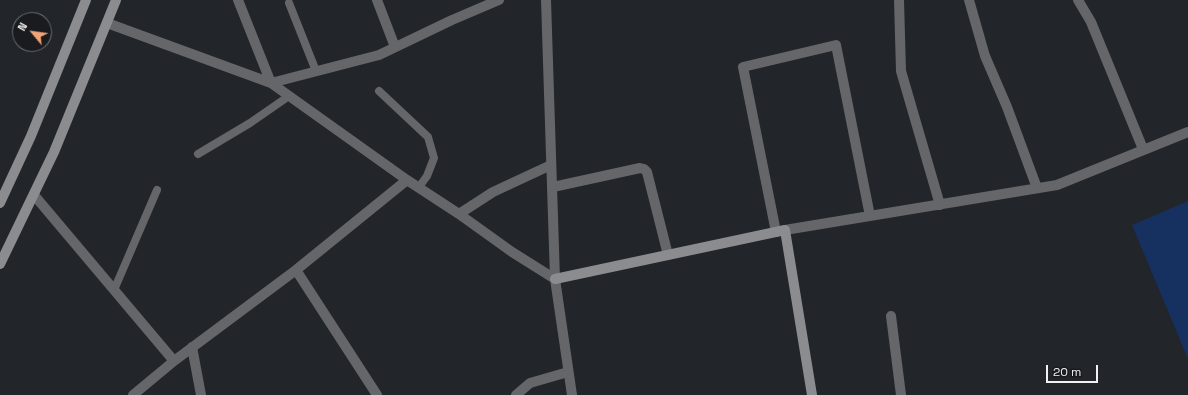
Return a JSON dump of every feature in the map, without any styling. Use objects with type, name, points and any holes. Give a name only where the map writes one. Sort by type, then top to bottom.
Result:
[{"type":"main road","points":[[0,203],[31,136],[86,0]]},
{"type":"main road","points":[[0,264],[34,195],[116,0]]},
{"type":"main road","points":[[555,279],[780,231],[812,395]]},
{"type":"street","points":[[238,0],[272,83]]},
{"type":"street","points":[[377,0],[395,47]]},
{"type":"street","points":[[272,83],[379,55],[452,20],[499,0]]},
{"type":"street","points":[[546,0],[555,279],[572,395]]},
{"type":"street","points":[[899,0],[901,71],[940,205]]},
{"type":"street","points":[[969,0],[985,56],[1007,107],[1037,188]]},
{"type":"street","points":[[1078,0],[1091,22],[1143,149]]},
{"type":"street","points":[[107,23],[272,83],[407,180],[459,214],[512,252],[555,279]]},
{"type":"street","points":[[870,216],[836,45],[744,67],[780,231],[1057,185],[1188,132]]},
{"type":"street","points":[[459,214],[493,192],[551,165]]},
{"type":"street","points":[[553,187],[640,168],[644,169],[647,172],[668,255]]},
{"type":"street","points":[[133,395],[192,347],[296,270],[407,180]]},
{"type":"street","points":[[34,195],[174,361]]},
{"type":"street","points":[[296,270],[377,395]]},
{"type":"street","points":[[891,316],[901,395]]},
{"type":"street","points":[[192,347],[201,395]]},
{"type":"street","points":[[516,395],[530,383],[568,372]]},
{"type":"lane","points":[[289,3],[316,71]]},
{"type":"lane","points":[[379,91],[428,137],[434,158],[427,176],[419,187]]},
{"type":"lane","points":[[198,154],[250,123],[289,96]]},
{"type":"lane","points":[[114,290],[157,190]]},
{"type":"shaded area","points":[[1188,201],[1188,359],[1132,225]]}]
